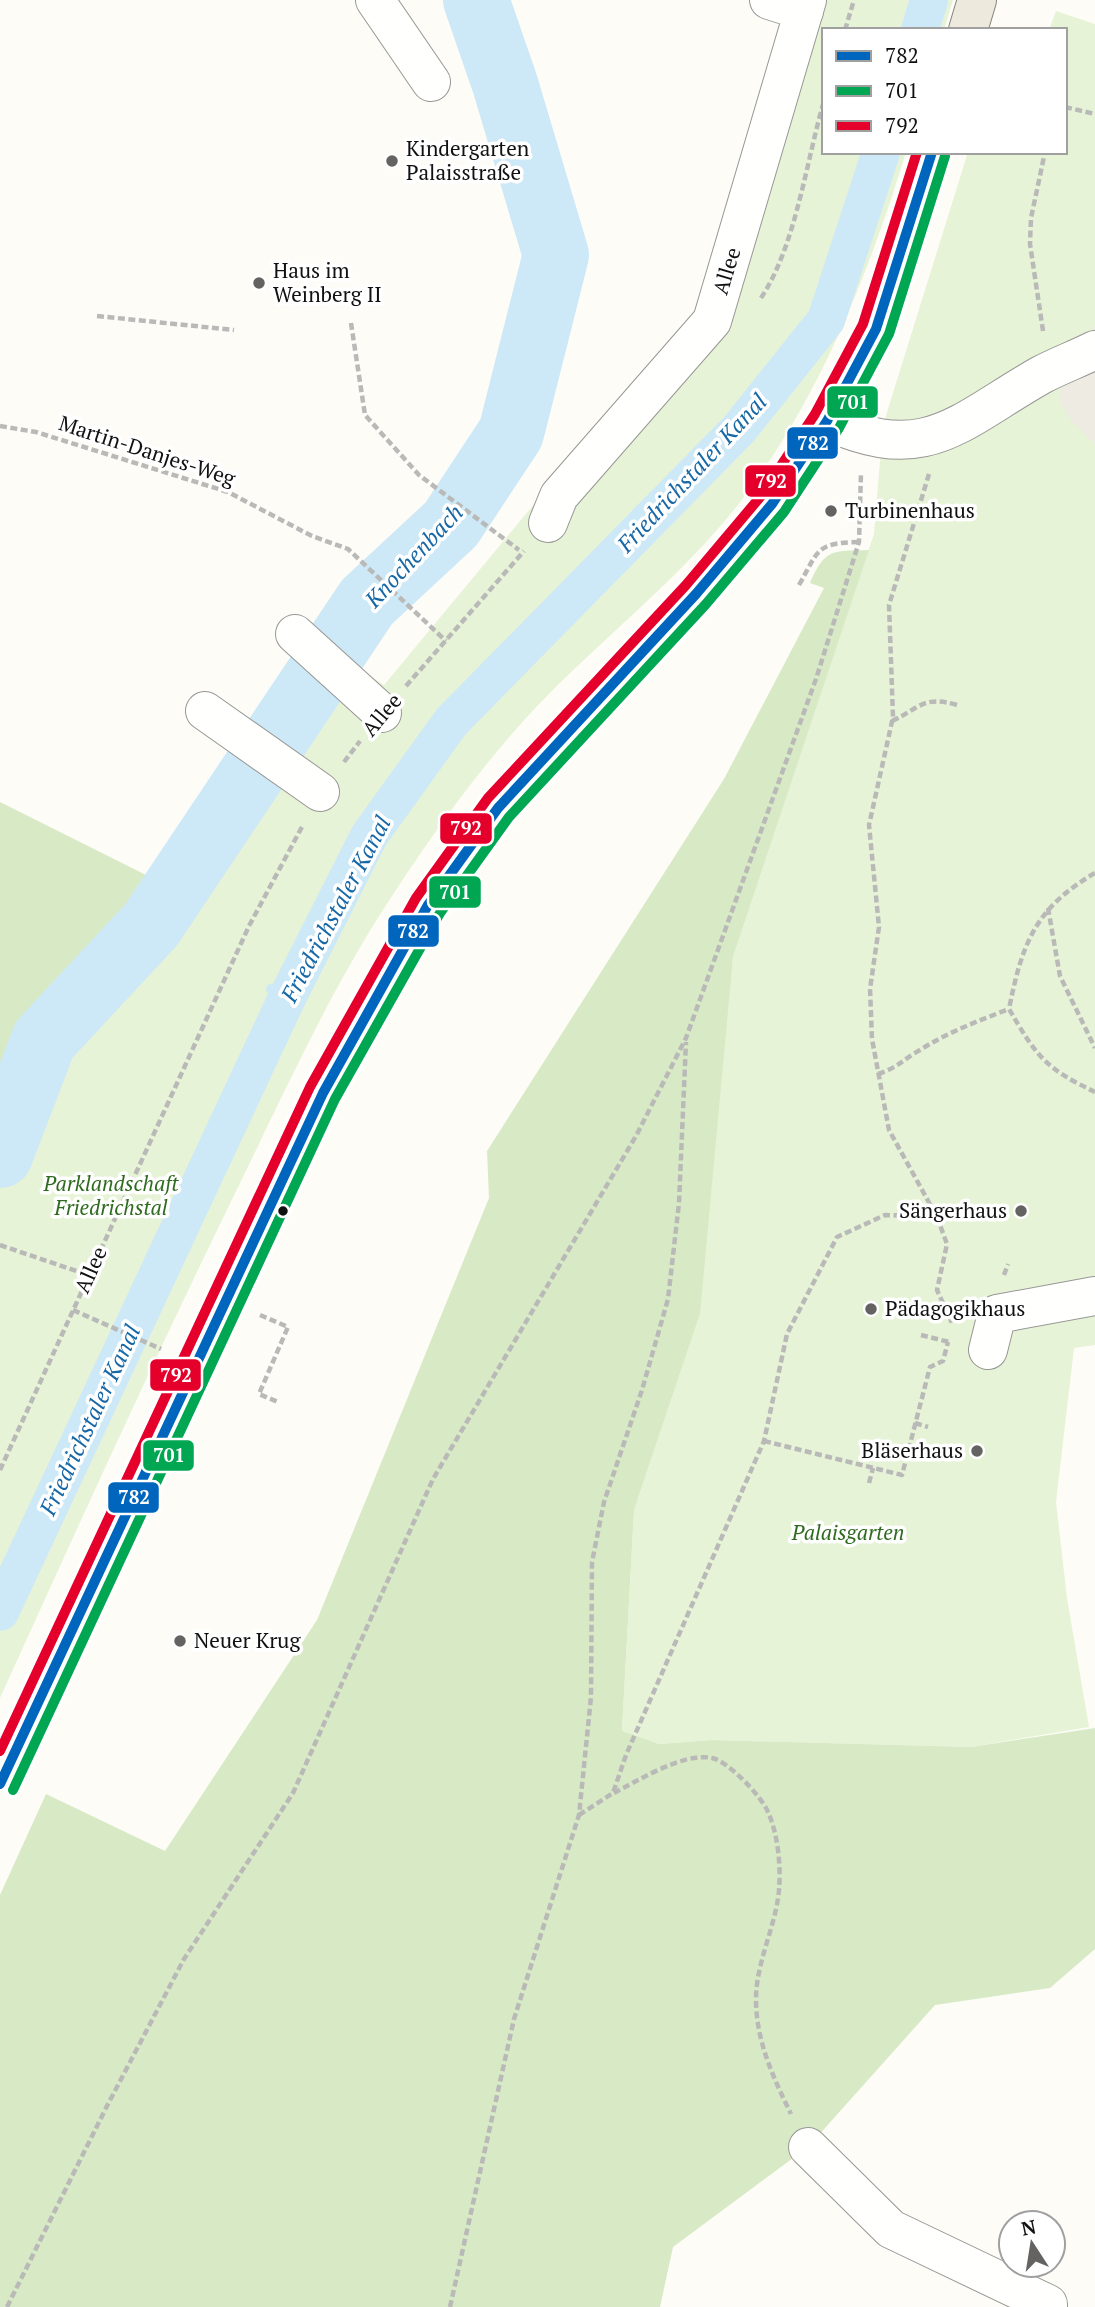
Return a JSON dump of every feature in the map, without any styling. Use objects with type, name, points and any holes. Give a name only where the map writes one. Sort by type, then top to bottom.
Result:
[{"type":"main road","points":[[969,28],[977,0]]},
{"type":"main road","points":[[111,1546],[323,1093],[428,905],[498,808],[696,594],[772,504],[843,428],[931,154]]},
{"type":"street","points":[[376,0],[431,82]]},
{"type":"street","name":"Allee","points":[[548,523],[559,496],[712,321],[793,4]]},
{"type":"street","points":[[843,428],[892,442],[942,433],[964,424],[1043,374],[1095,350]]},
{"type":"street","points":[[306,645],[382,713]]},
{"type":"street","points":[[205,710],[320,792]]},
{"type":"street","points":[[988,1350],[998,1314],[1095,1296]]},
{"type":"street","points":[[808,2147],[891,2229],[1048,2305]]},
{"type":"path","points":[[846,28],[854,0]]},
{"type":"path","points":[[1067,107],[1095,114]]},
{"type":"path","points":[[1043,374],[1043,320],[1030,244],[1031,218],[1045,154]]},
{"type":"path","points":[[97,316],[234,330]]},
{"type":"path","points":[[351,323],[365,415],[419,475],[489,530],[523,552]]},
{"type":"path","name":"Martin-Danjes-Weg","points":[[0,426],[36,432],[228,492],[312,536],[348,549],[446,641]]},
{"type":"path","points":[[7,2307],[184,1959],[293,1793],[433,1479],[636,1136],[686,1038],[816,679],[859,542],[863,490],[843,428]]},
{"type":"path","points":[[764,1441],[902,1475],[930,1367],[943,1361],[953,1320],[937,1290],[947,1244],[937,1217],[902,1159],[889,1130],[872,1039],[870,989],[879,927],[869,825],[892,721],[893,659],[889,605],[942,433]]},
{"type":"path","name":"Allee","points":[[0,1470],[249,926],[320,792],[382,713],[548,523]]},
{"type":"path","points":[[799,585],[823,546],[831,542],[859,542]]},
{"type":"path","points":[[892,721],[921,703],[934,701],[957,705]]},
{"type":"path","points":[[1095,873],[1071,887],[1048,907],[1019,959],[1009,1009],[1035,1054],[1057,1074],[1095,1092]]},
{"type":"path","points":[[1048,907],[1060,976],[1095,1048]]},
{"type":"path","points":[[878,1074],[899,1067],[917,1051],[962,1026],[1009,1009]]},
{"type":"path","points":[[450,2307],[514,2019],[579,1815],[591,1697],[592,1562],[604,1502],[642,1390],[668,1299],[679,1203],[686,1038]]},
{"type":"path","points":[[613,1793],[626,1755],[764,1441],[788,1334],[837,1237],[885,1215],[937,1217]]},
{"type":"path","points":[[0,1245],[88,1275]]},
{"type":"path","points":[[73,1310],[169,1352]]},
{"type":"path","points":[[260,1315],[288,1326],[259,1394],[278,1402]]},
{"type":"path","points":[[921,1335],[948,1342]]},
{"type":"path","points":[[915,1423],[928,1427]]},
{"type":"path","points":[[869,1483],[873,1468]]},
{"type":"path","points":[[579,1815],[613,1793],[658,1770],[695,1758],[713,1758],[731,1767],[768,1811],[780,1861],[779,1892],[756,1998],[765,2063],[808,2147]]},
{"type":"green space","name":"Parklandschaft Friedrichstal","points":[[815,0],[953,0],[945,28],[822,28],[822,154],[905,154],[877,240],[822,370],[776,451],[728,518],[678,571],[526,718],[448,814],[374,924],[314,1031],[211,1243],[0,1698],[0,1171],[65,1046],[158,881],[177,838],[317,640],[384,685],[545,491],[706,319]]},
{"type":"green space","name":"Palaisgarten","points":[[1056,11],[1095,24],[1095,1345],[1074,1348],[1056,1502],[1067,1598],[1089,1727],[971,1747],[712,1740],[659,1744],[622,1732],[634,1510],[700,1314],[705,1192],[733,957],[874,534],[883,425],[967,154],[1067,154],[1067,28],[1050,28]]},
{"type":"green space","points":[[869,550],[733,957],[700,1314],[634,1510],[622,1731],[659,1744],[712,1740],[971,1747],[1095,1728],[1095,1949],[1050,1988],[935,2005],[808,2147],[673,2247],[660,2307],[0,2307],[0,1895],[46,1794],[165,1851],[317,1620],[489,1198],[487,1151],[724,779],[824,588],[810,583],[820,563],[838,552]]},
{"type":"green space","points":[[0,802],[158,881],[65,1046],[0,1171]]},
{"type":"shaded area","points":[[1095,326],[1095,444],[1072,422],[1060,401],[1061,361],[1086,344]]},
{"type":"waterway","name":"Knochenbach","points":[[0,1155],[44,1040],[151,925],[367,602],[451,524],[511,433],[556,255],[505,84],[476,0]]},
{"type":"waterway","name":"Friedrichstaler Kanal","points":[[921,28],[929,0]]},
{"type":"waterway","name":"Friedrichstaler Kanal","points":[[0,1612],[286,1000],[369,836],[451,722],[739,429],[826,320],[880,154]]},
{"type":"waterway","points":[[271,989],[286,1000]]},
{"type":"transit line","name":"792","points":[[0,1751],[310,1087],[416,898],[488,798],[686,585],[761,496],[815,414],[863,324],[916,154]]},
{"type":"transit line","name":"782","points":[[0,1784],[323,1093],[428,905],[498,808],[696,594],[772,504],[827,421],[876,329],[931,154]]},
{"type":"transit line","name":"701","points":[[13,1790],[335,1099],[440,913],[509,817],[706,604],[784,512],[839,428],[889,334],[945,156]]},
{"type":"place","name":"Kindergarten Palaisstraße","points":[[392,161]]},
{"type":"place","name":"Haus im Weinberg II","points":[[259,283]]},
{"type":"place","name":"Turbinenhaus","points":[[831,511]]},
{"type":"place","name":"Sängerhaus","points":[[1021,1211]]},
{"type":"place","name":"Pädagogikhaus","points":[[871,1309]]},
{"type":"place","name":"Bläserhaus","points":[[977,1451]]},
{"type":"place","name":"Neuer Krug","points":[[180,1641]]}]
